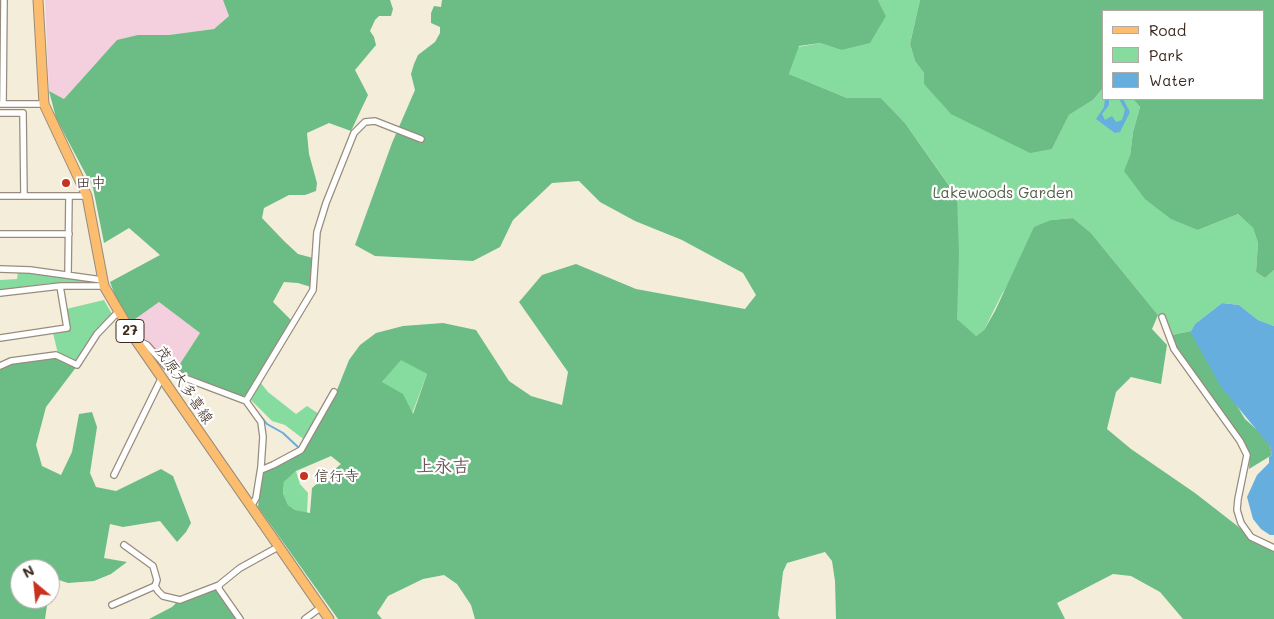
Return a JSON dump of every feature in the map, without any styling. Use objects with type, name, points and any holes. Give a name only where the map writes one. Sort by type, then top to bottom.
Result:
[{"type":"main road","name":"茂原大多喜線","points":[[38,0],[44,104],[87,196],[103,283],[118,312],[135,338],[329,619]]},
{"type":"street","points":[[4,0],[2,104],[44,104]]},
{"type":"street","points":[[0,113],[23,113],[24,196]]},
{"type":"street","points":[[246,401],[313,290],[317,232],[326,203],[354,133],[366,122],[374,121],[421,139]]},
{"type":"street","points":[[0,196],[87,196]]},
{"type":"street","points":[[68,196],[68,274]]},
{"type":"street","points":[[0,234],[68,234]]},
{"type":"street","points":[[0,269],[68,274],[103,283]]},
{"type":"street","points":[[0,293],[103,283]]},
{"type":"street","points":[[0,338],[67,328],[60,286]]},
{"type":"street","points":[[0,366],[11,361],[56,355],[77,365],[96,334],[118,312]]},
{"type":"street","points":[[1162,317],[1174,349],[1240,441],[1247,455],[1237,510],[1241,523],[1251,537],[1274,548]]},
{"type":"street","points":[[135,338],[147,345],[166,366],[185,378],[246,401],[263,428],[260,470],[256,498],[252,508]]},
{"type":"street","points":[[114,475],[162,377]]},
{"type":"street","points":[[260,470],[273,466],[301,450],[334,392]]},
{"type":"street","points":[[112,605],[155,586],[157,580],[153,566],[124,545]]},
{"type":"street","points":[[155,586],[163,596],[180,600],[219,585],[240,568],[278,546]]},
{"type":"street","points":[[219,585],[219,589],[240,619]]},
{"type":"street","points":[[305,619],[320,608]]},
{"type":"shaded area","points":[[45,0],[223,0],[229,16],[214,29],[169,35],[138,35],[97,62],[64,99],[49,91]]},
{"type":"shaded area","points":[[159,302],[200,333],[176,370],[141,337],[131,322]]},
{"type":"green space","points":[[223,0],[390,0],[393,9],[391,16],[379,16],[375,20],[370,31],[376,45],[355,70],[368,95],[351,131],[329,123],[307,133],[309,154],[317,183],[316,191],[305,195],[289,195],[264,208],[262,218],[284,241],[298,254],[313,258],[311,287],[298,283],[284,282],[273,302],[292,321],[247,395],[241,397],[176,370],[200,333],[159,302],[131,322],[116,298],[110,282],[160,255],[129,228],[104,243],[93,188],[56,118],[49,91],[64,99],[117,40],[138,35],[169,35],[214,29],[229,16]]},
{"type":"green space","points":[[442,0],[878,0],[886,16],[870,43],[841,50],[820,43],[799,46],[789,74],[847,98],[881,98],[905,123],[957,197],[959,254],[957,319],[976,336],[984,330],[995,311],[1034,227],[1051,220],[1073,218],[1091,233],[1158,315],[1152,329],[1167,345],[1161,384],[1131,377],[1116,392],[1107,429],[1131,449],[1195,493],[1240,528],[1249,538],[1274,551],[1274,619],[1183,619],[1160,592],[1131,576],[1113,574],[1057,603],[1065,619],[836,619],[835,581],[832,561],[825,552],[787,563],[783,572],[778,615],[780,619],[475,619],[471,605],[457,584],[444,575],[423,579],[388,596],[377,613],[382,619],[338,619],[258,507],[262,471],[302,451],[310,441],[322,413],[337,390],[349,360],[360,345],[376,333],[403,326],[443,323],[476,330],[509,381],[531,396],[562,405],[568,372],[519,302],[542,275],[576,264],[636,289],[745,309],[756,295],[743,273],[682,240],[635,221],[600,202],[579,181],[552,183],[513,220],[500,247],[473,261],[375,256],[355,245],[392,143],[415,90],[411,74],[414,64],[418,55],[435,42],[440,33],[440,27],[431,23],[431,13],[434,6],[441,7]],"holes":[[[401,360],[427,374],[413,414],[403,394],[382,382]],[[331,456],[341,464],[312,488],[310,513],[295,510],[288,505],[283,493],[284,482],[296,471]]]},
{"type":"green space","name":"Lakewoods Garden","points":[[878,0],[920,0],[910,44],[915,61],[924,73],[924,84],[1052,149],[1069,115],[1093,100],[1102,89],[1102,100],[1134,100],[1140,107],[1133,132],[1130,156],[1198,230],[1238,214],[1253,228],[1258,243],[1256,272],[1265,278],[1274,270],[1274,326],[1258,320],[1239,305],[1222,303],[1195,324],[1191,331],[1172,335],[1091,233],[1073,218],[1051,220],[1002,294],[984,330],[976,336],[967,331],[957,319],[957,197],[939,171],[905,123],[881,98],[847,98],[789,74],[798,47],[820,43],[841,50],[886,16]]},
{"type":"green space","points":[[920,0],[1274,0],[1274,270],[1265,278],[1256,272],[1258,243],[1253,228],[1238,214],[1198,230],[1171,219],[1145,199],[1124,171],[1130,156],[1133,132],[1140,107],[1134,100],[1264,100],[1264,10],[1102,10],[1102,89],[1093,100],[1069,115],[1052,149],[1030,153],[951,114],[924,84],[924,73],[915,61],[910,44]]},
{"type":"green space","points":[[18,272],[95,280],[96,283],[51,283],[0,290],[0,280],[17,279]]},
{"type":"green space","points":[[104,300],[112,314],[77,361],[58,354],[53,333],[69,329],[66,309]]},
{"type":"green space","points":[[1191,331],[1245,419],[1266,438],[1270,446],[1272,455],[1249,469],[1250,454],[1244,441],[1175,345],[1172,335]]},
{"type":"green space","points":[[55,357],[77,366],[46,407],[36,445],[42,466],[61,475],[72,452],[79,414],[92,412],[97,427],[90,473],[96,487],[116,491],[161,469],[173,476],[191,523],[177,542],[160,521],[123,527],[110,524],[104,558],[127,562],[111,574],[94,581],[68,583],[60,580],[60,559],[10,559],[10,609],[46,609],[45,619],[0,619],[0,368],[10,364]]},
{"type":"green space","points":[[401,359],[427,374],[412,414],[382,382]]},
{"type":"green space","points":[[260,382],[268,392],[296,414],[307,406],[319,414],[306,441],[285,425],[272,421],[251,400],[251,396]]},
{"type":"green space","points":[[296,471],[300,484],[308,493],[307,513],[295,510],[288,505],[283,493],[284,482]]},
{"type":"green space","points":[[217,585],[239,619],[149,619],[172,607],[182,597]]},
{"type":"water","points":[[1105,100],[1109,100],[1109,105],[1102,114],[1105,120],[1112,116],[1116,122],[1122,120],[1125,110],[1120,100],[1124,100],[1130,112],[1120,132],[1115,133],[1096,119],[1104,107]]},
{"type":"water","points":[[1222,303],[1239,305],[1258,320],[1274,326],[1274,535],[1270,535],[1261,529],[1253,519],[1247,497],[1257,475],[1269,463],[1269,457],[1272,455],[1270,446],[1221,387],[1191,331],[1195,324]]},
{"type":"waterway","points":[[255,409],[267,424],[283,433],[299,448]]},
{"type":"place","name":"田中","points":[[66,183]]},
{"type":"place","name":"信行寺","points":[[304,476]]},
{"type":"district","name":"上永吉","points":[[443,466]]}]
